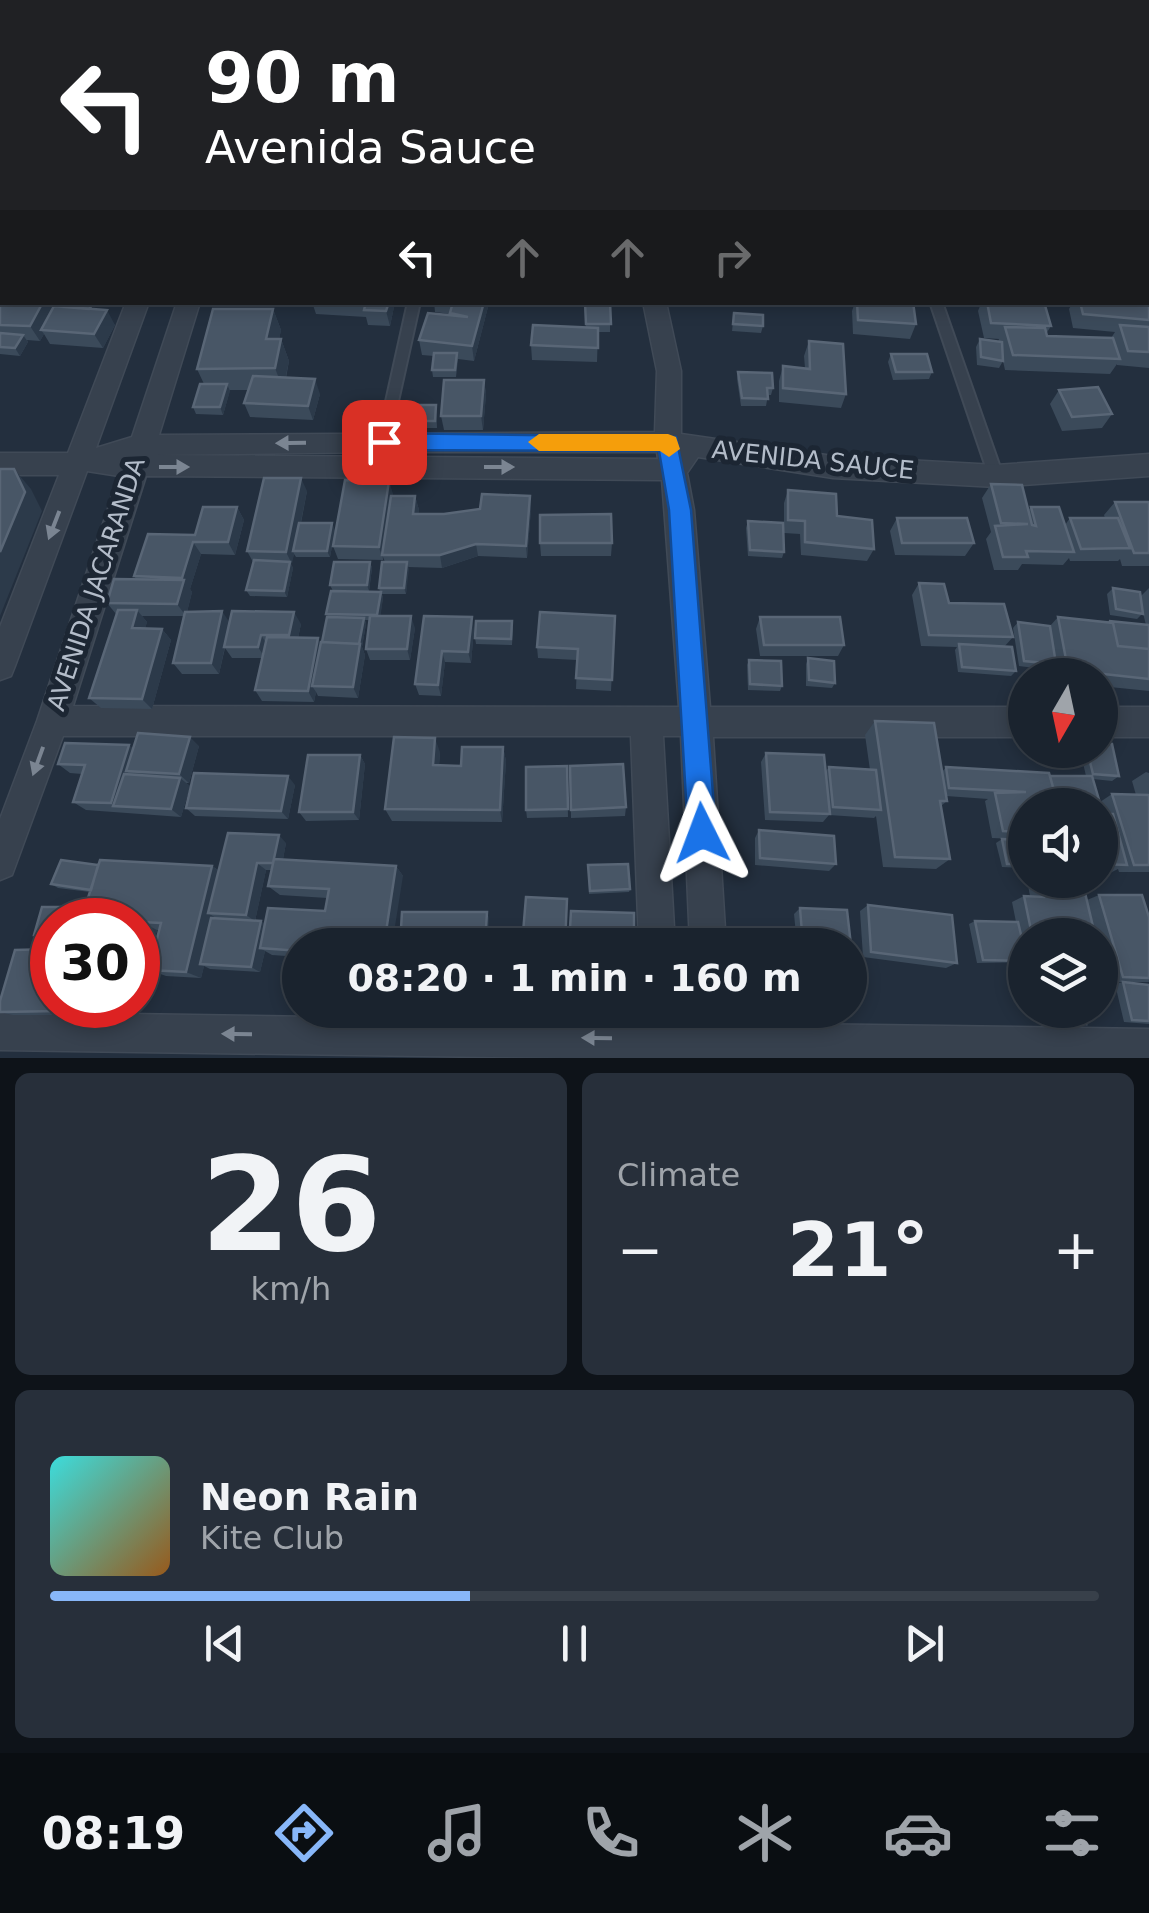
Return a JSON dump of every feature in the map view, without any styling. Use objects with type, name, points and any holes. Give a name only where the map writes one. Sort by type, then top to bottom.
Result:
[{"type":"street","points":[[0,666],[137,305]]},
{"type":"street","name":"AVENIDA JACARANDA","points":[[0,863],[53,721],[188,305]]},
{"type":"street","points":[[655,305],[669,371],[670,456],[680,510],[707,928]]},
{"type":"street","name":"AVENIDA SAUCE","points":[[136,456],[384,442],[670,456],[698,446],[833,467],[996,476],[1149,465]]},
{"type":"street","points":[[0,464],[77,464],[136,456],[670,456]]},
{"type":"street","points":[[646,720],[656,928]]},
{"type":"street","points":[[53,721],[1008,722]]},
{"type":"street","points":[[1118,722],[1149,722]]},
{"type":"street","points":[[0,1031],[661,1036],[1149,1048]]},
{"type":"lane","points":[[384,442],[413,305]]},
{"type":"lane","points":[[937,305],[996,476]]},
{"type":"building","points":[[0,305],[41,305],[30,326],[0,325]]},
{"type":"building","points":[[64,305],[92,305],[89,309]]},
{"type":"building","points":[[365,305],[388,305],[386,311],[364,310]]},
{"type":"building","points":[[452,305],[483,305],[472,346],[419,340],[428,313],[468,317],[450,313]]},
{"type":"building","points":[[585,305],[610,305],[611,324],[586,324]]},
{"type":"building","points":[[857,305],[913,305],[916,324],[858,320]]},
{"type":"building","points":[[988,305],[1045,305],[1051,326],[991,323]]},
{"type":"building","points":[[1081,305],[1149,305],[1149,320],[1083,314]]},
{"type":"building","points":[[54,306],[107,310],[94,334],[41,330]]},
{"type":"building","points":[[213,309],[273,309],[266,339],[281,339],[275,368],[197,369]]},
{"type":"building","points":[[734,313],[763,315],[763,326],[733,324]]},
{"type":"building","points":[[533,325],[598,328],[598,348],[531,345]]},
{"type":"building","points":[[1120,325],[1149,327],[1149,352],[1128,351]]},
{"type":"building","points":[[1005,327],[1045,328],[1047,336],[1113,338],[1120,359],[1013,355]]},
{"type":"building","points":[[0,333],[23,335],[15,348],[0,347]]},
{"type":"building","points":[[980,339],[1002,342],[1003,361],[981,357]]},
{"type":"building","points":[[809,341],[843,344],[846,394],[783,388],[783,366],[810,369]]},
{"type":"building","points":[[434,353],[457,353],[455,370],[432,370]]},
{"type":"building","points":[[891,354],[927,354],[932,372],[896,372]]},
{"type":"building","points":[[738,372],[772,373],[773,388],[767,388],[768,399],[742,398]]},
{"type":"building","points":[[253,376],[315,379],[308,406],[244,403]]},
{"type":"building","points":[[444,380],[484,380],[481,416],[441,416]]},
{"type":"building","points":[[200,384],[227,384],[220,407],[193,407]]},
{"type":"building","points":[[1098,387],[1112,414],[1072,417],[1059,390]]},
{"type":"building","points":[[415,405],[436,405],[435,421],[414,421]]},
{"type":"building","points":[[0,469],[14,469],[25,492],[0,552]]},
{"type":"building","points":[[264,478],[301,478],[286,552],[247,551]]},
{"type":"building","points":[[345,480],[389,481],[379,547],[333,546]]},
{"type":"building","points":[[991,484],[1022,485],[1032,525],[1036,526],[1031,507],[1059,507],[1074,552],[1026,551],[1028,557],[1003,557],[995,526],[1028,524],[1001,523]]},
{"type":"building","points":[[788,490],[836,494],[837,516],[872,520],[874,549],[805,542],[805,521],[788,520]]},
{"type":"building","points":[[482,494],[530,496],[526,546],[476,544],[440,555],[382,555],[391,496],[415,496],[413,514],[444,514],[480,509]]},
{"type":"building","points":[[1115,502],[1149,502],[1149,553],[1134,553]]},
{"type":"building","points":[[203,507],[237,507],[228,542],[193,542],[182,578],[134,576],[148,534],[195,535]]},
{"type":"building","points":[[611,514],[612,543],[540,543],[540,515]]},
{"type":"building","points":[[897,518],[967,518],[974,543],[902,543]]},
{"type":"building","points":[[1070,518],[1118,518],[1130,548],[1081,549]]},
{"type":"building","points":[[748,521],[783,523],[784,552],[750,550]]},
{"type":"building","points":[[299,523],[332,523],[327,551],[293,551]]},
{"type":"building","points":[[254,560],[290,562],[284,591],[246,590]]},
{"type":"building","points":[[334,562],[370,562],[367,585],[330,585]]},
{"type":"building","points":[[382,562],[407,562],[404,588],[379,588]]},
{"type":"building","points":[[114,579],[184,580],[177,604],[107,603]]},
{"type":"building","points":[[919,583],[944,584],[949,603],[1004,604],[1013,637],[929,635]]},
{"type":"building","points":[[1113,588],[1140,592],[1143,614],[1116,609]]},
{"type":"building","points":[[331,591],[381,592],[377,615],[326,614]]},
{"type":"building","points":[[118,610],[137,610],[132,628],[162,629],[142,699],[89,698]]},
{"type":"building","points":[[222,611],[211,663],[173,663],[185,612]]},
{"type":"building","points":[[232,611],[294,612],[289,635],[261,635],[258,647],[224,647]]},
{"type":"building","points":[[540,612],[615,616],[612,680],[576,678],[578,649],[537,647]]},
{"type":"building","points":[[370,616],[411,616],[407,649],[366,649]]},
{"type":"building","points":[[424,616],[472,617],[468,652],[442,651],[438,685],[415,684]]},
{"type":"building","points":[[327,617],[364,618],[359,644],[322,642]]},
{"type":"building","points":[[760,617],[840,617],[844,645],[764,645]]},
{"type":"building","points":[[1058,617],[1113,623],[1118,646],[1149,649],[1149,679],[1118,676],[1118,658],[1066,658]]},
{"type":"building","points":[[476,621],[512,621],[511,639],[475,638]]},
{"type":"building","points":[[1109,621],[1149,625],[1149,649],[1118,646],[1113,623]]},
{"type":"building","points":[[1018,622],[1050,626],[1055,658],[1024,658]]},
{"type":"building","points":[[267,637],[318,638],[308,691],[255,690]]},
{"type":"building","points":[[321,642],[360,644],[353,687],[312,686]]},
{"type":"building","points":[[959,644],[1012,647],[1014,658],[1008,658],[1008,670],[962,667]]},
{"type":"building","points":[[808,658],[834,661],[835,683],[809,680]]},
{"type":"building","points":[[749,660],[781,661],[782,686],[750,684]]},
{"type":"building","points":[[875,721],[934,723],[947,801],[940,801],[950,859],[895,857]]},
{"type":"building","points":[[138,733],[190,737],[179,774],[126,771]]},
{"type":"building","points":[[394,737],[435,738],[433,765],[461,766],[462,747],[503,747],[500,810],[385,809]]},
{"type":"building","points":[[65,743],[129,745],[111,803],[73,802],[85,765],[58,764]]},
{"type":"building","points":[[766,753],[824,755],[830,814],[770,812]]},
{"type":"building","points":[[308,755],[360,755],[353,812],[299,812]]},
{"type":"building","points":[[623,764],[626,807],[571,810],[570,766]]},
{"type":"building","points":[[567,766],[568,809],[526,810],[526,767]]},
{"type":"building","points":[[829,767],[876,770],[881,810],[833,807]]},
{"type":"building","points":[[946,767],[1049,773],[1053,788],[1008,788],[1008,791],[949,788]]},
{"type":"building","points":[[1092,768],[1117,768],[1119,776],[1093,774]]},
{"type":"building","points":[[194,773],[288,776],[281,811],[186,808]]},
{"type":"building","points":[[124,774],[180,778],[171,809],[113,806]]},
{"type":"building","points":[[1050,776],[1092,776],[1096,788],[1053,788]]},
{"type":"building","points":[[995,793],[1008,793],[1008,831],[1003,831]]},
{"type":"building","points":[[1118,794],[1149,795],[1149,865],[1134,865],[1118,813]]},
{"type":"building","points":[[759,830],[834,836],[836,864],[760,858]]},
{"type":"building","points":[[1118,832],[1127,865],[1118,865]]},
{"type":"building","points":[[228,833],[279,835],[273,863],[257,863],[246,915],[208,913]]},
{"type":"building","points":[[1002,839],[1008,839],[1007,864]]},
{"type":"building","points":[[274,859],[396,866],[387,928],[282,928],[282,950],[260,948],[268,908],[325,911],[329,889],[268,886]]},
{"type":"building","points":[[61,860],[98,865],[91,890],[51,884]]},
{"type":"building","points":[[100,860],[212,866],[186,972],[160,971],[160,898],[88,898]]},
{"type":"building","points":[[628,864],[630,889],[590,891],[588,865]]},
{"type":"building","points":[[1142,895],[1149,917],[1149,978],[1123,977],[1118,960],[1118,918],[1106,918],[1100,898]]},
{"type":"building","points":[[526,897],[567,899],[566,928],[523,928]]},
{"type":"building","points":[[1024,898],[1086,898],[1091,918],[1029,918]]},
{"type":"building","points":[[868,905],[952,915],[957,963],[871,952]]},
{"type":"building","points":[[800,908],[847,910],[849,928],[802,928]]},
{"type":"building","points":[[571,911],[634,913],[634,928],[570,928]]},
{"type":"building","points":[[402,912],[487,912],[486,928],[401,928]]},
{"type":"building","points":[[211,918],[261,921],[251,967],[200,964]]},
{"type":"building","points":[[975,921],[1008,922],[1008,961],[983,960]]},
{"type":"building","points":[[15,950],[30,950],[30,1011],[0,1012],[0,1001]]},
{"type":"building","points":[[1123,982],[1149,985],[1149,1021],[1132,1020]]},
{"type":"slow traffic","points":[[539,442],[668,442],[669,449]]},
{"type":"route","points":[[384,442],[668,442],[680,510],[702,833]]}]
